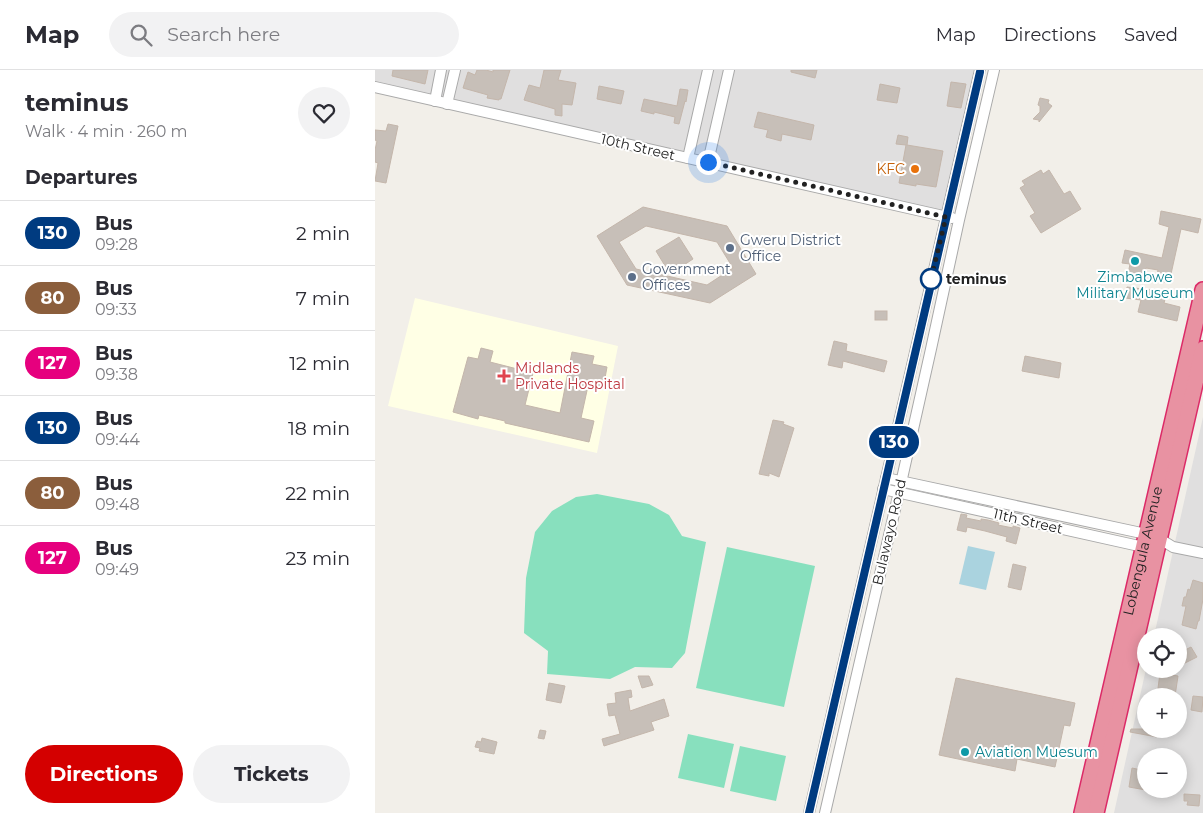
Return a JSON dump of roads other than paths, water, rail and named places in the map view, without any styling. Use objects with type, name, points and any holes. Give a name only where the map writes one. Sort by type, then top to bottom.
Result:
[{"type":"highway","name":"Lobengula Avenue","points":[[1081,813],[1156,543],[1203,290]]},
{"type":"highway","name":"Lobengula Avenue","points":[[1097,813],[1156,543],[1203,349]]},
{"type":"street","points":[[435,101],[441,70]]},
{"type":"street","points":[[447,104],[455,70]]},
{"type":"street","points":[[688,158],[708,70]]},
{"type":"street","points":[[708,162],[729,70]]},
{"type":"street","points":[[978,70],[993,73]]},
{"type":"street","name":"Bulawayo Road","points":[[809,813],[978,70]]},
{"type":"street","name":"Bulawayo Road","points":[[825,813],[993,73]]},
{"type":"street","name":"10th Street","points":[[375,87],[959,220]]},
{"type":"street","name":"11th Street","points":[[886,478],[1156,543]]},
{"type":"street","name":"11th Street","points":[[883,489],[1203,553]]},
{"type":"water","points":[[968,546],[995,552],[986,590],[959,584]]},
{"type":"place","name":"KFC","points":[[915,169]]},
{"type":"place","name":"Gweru District Office","points":[[730,248]]},
{"type":"place","name":"Zimbabwe Military Museum","points":[[1135,261]]},
{"type":"place","name":"Government Offices","points":[[632,277]]},
{"type":"place","name":"teminus","points":[[931,279]]},
{"type":"place","name":"Midlands Private Hospital","points":[[504,376]]},
{"type":"place","name":"Aviation Muesum","points":[[965,752]]}]
